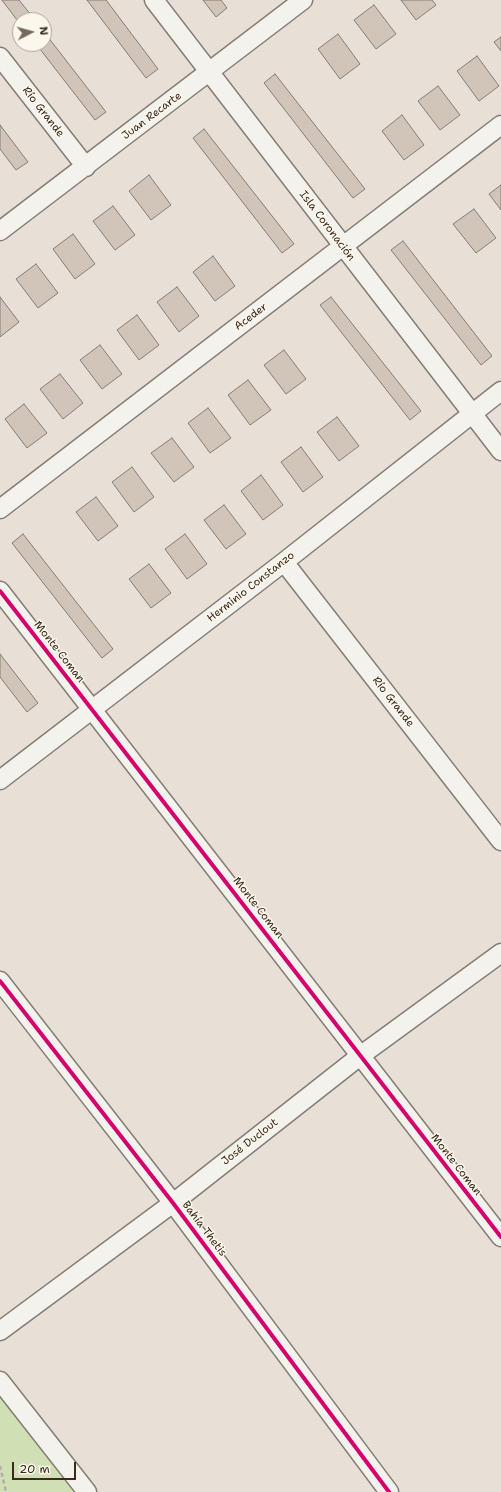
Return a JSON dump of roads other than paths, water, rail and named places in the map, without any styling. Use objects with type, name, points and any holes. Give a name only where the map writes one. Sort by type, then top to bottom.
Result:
[{"type":"street","name":"Isla Coronación","points":[[154,0],[342,247],[501,451]]},
{"type":"street","name":"Juan Recarte","points":[[0,231],[86,167],[303,0]]},
{"type":"street","name":"Río Grande","points":[[0,57],[86,167]]},
{"type":"street","name":"Aceder","points":[[0,509],[501,125]]},
{"type":"street","name":"Herminio Constanzo","points":[[0,780],[284,562],[501,391]]},
{"type":"street","name":"Río Grande","points":[[284,562],[501,841]]},
{"type":"street","name":"Monte Coman","points":[[0,591],[501,1237]]},
{"type":"street","name":"José Duclout","points":[[0,1331],[173,1203],[360,1056],[501,953]]},
{"type":"street","name":"Bahía Thetis","points":[[0,981],[173,1203],[389,1492]]},
{"type":"street","points":[[0,1381],[87,1492]]}]
